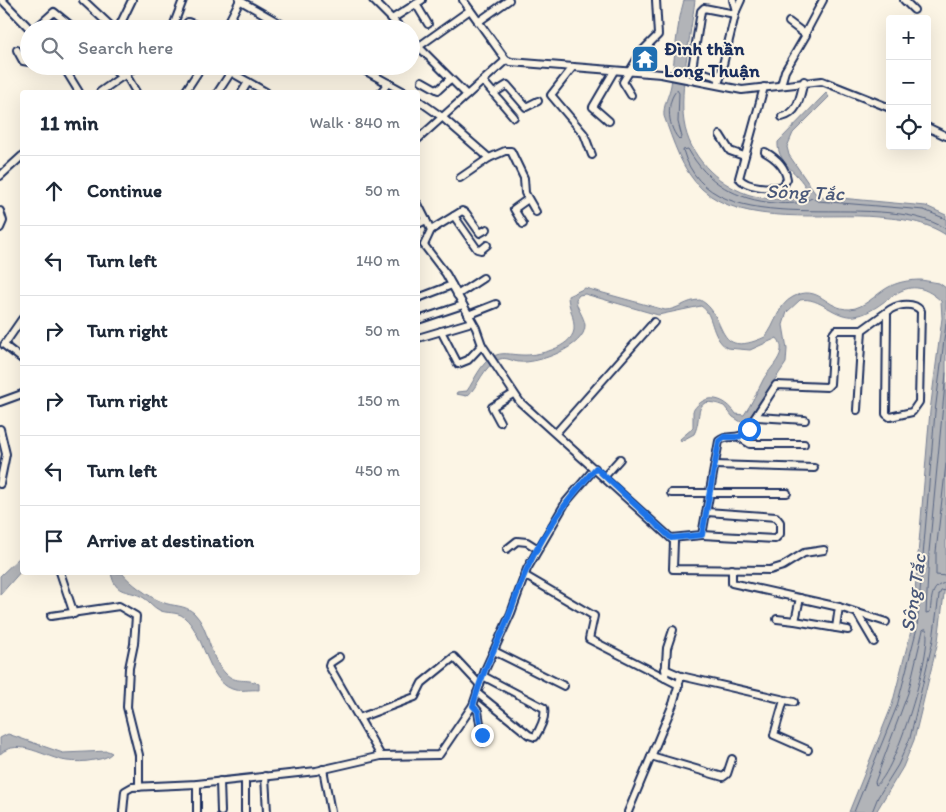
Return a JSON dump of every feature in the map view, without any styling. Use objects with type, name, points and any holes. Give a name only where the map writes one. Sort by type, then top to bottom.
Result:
[{"type":"street","points":[[2,0],[21,20]]},
{"type":"street","points":[[83,0],[104,20]]},
{"type":"street","points":[[122,20],[132,0]]},
{"type":"street","points":[[175,20],[183,0]]},
{"type":"street","points":[[230,20],[240,0],[274,20]]},
{"type":"street","points":[[373,0],[392,19],[419,2],[428,24]]},
{"type":"street","points":[[463,0],[506,60],[511,62],[661,74],[746,90],[804,81],[822,81],[886,107]]},
{"type":"street","points":[[478,22],[509,0]]},
{"type":"street","points":[[631,95],[623,82],[642,51],[658,35],[656,0]]},
{"type":"street","points":[[733,0],[736,13]]},
{"type":"street","points":[[718,86],[741,0]]},
{"type":"street","points":[[781,85],[784,71],[805,36],[823,0]]},
{"type":"street","points":[[904,0],[914,10]]},
{"type":"street","points":[[720,78],[692,69],[701,11],[704,8],[736,13]]},
{"type":"street","points":[[420,46],[470,10]]},
{"type":"street","points":[[45,20],[54,12],[64,20]]},
{"type":"street","points":[[789,22],[805,34]]},
{"type":"street","points":[[420,49],[467,95]]},
{"type":"street","points":[[17,50],[20,56]]},
{"type":"street","points":[[420,136],[506,60]]},
{"type":"street","points":[[573,67],[551,95],[584,134],[592,155]]},
{"type":"street","points":[[609,121],[593,107],[614,71]]},
{"type":"street","points":[[69,75],[78,90]]},
{"type":"street","points":[[186,90],[196,75]]},
{"type":"street","points":[[219,90],[230,75]]},
{"type":"street","points":[[237,75],[262,90]]},
{"type":"street","points":[[373,75],[400,90]]},
{"type":"street","points":[[103,90],[124,76],[134,90]]},
{"type":"street","points":[[422,81],[438,90],[450,79]]},
{"type":"street","points":[[483,80],[514,117]]},
{"type":"street","points":[[782,117],[789,115],[795,109],[804,81]]},
{"type":"street","points":[[243,90],[248,82]]},
{"type":"street","points":[[383,90],[388,83]]},
{"type":"street","points":[[494,93],[507,85],[526,107],[538,101]]},
{"type":"street","points":[[764,87],[739,170],[739,180],[757,186],[782,186],[787,179],[786,174],[776,160],[765,152]]},
{"type":"street","points":[[420,103],[442,117],[489,158]]},
{"type":"street","points":[[931,129],[946,136]]},
{"type":"street","points":[[720,135],[730,150],[744,156]]},
{"type":"street","points":[[460,178],[489,158],[508,150],[514,154],[524,178],[524,191],[536,212]]},
{"type":"street","points":[[0,176],[20,158]]},
{"type":"street","points":[[523,224],[514,209],[528,198]]},
{"type":"street","points":[[420,208],[430,230]]},
{"type":"street","points":[[0,210],[3,220],[0,228]]},
{"type":"street","points":[[487,229],[480,233],[465,212],[430,230],[421,246],[452,285],[483,347],[498,366],[513,394],[671,538],[675,543],[672,567],[675,570],[770,570],[783,566],[804,553],[824,550]]},
{"type":"street","points":[[454,216],[477,249],[481,250],[486,245]]},
{"type":"street","points":[[420,223],[426,220]]},
{"type":"street","points":[[457,295],[483,278]]},
{"type":"street","points":[[420,297],[452,285]]},
{"type":"street","points":[[468,315],[496,304]]},
{"type":"street","points":[[702,535],[719,441],[724,437],[739,437],[746,433],[757,418],[772,390],[779,384],[827,387],[830,384],[834,334],[840,328],[862,330],[887,312],[899,306],[911,304],[918,306],[921,311],[919,402],[909,414],[890,417],[886,414],[887,312]]},
{"type":"street","points":[[420,319],[463,305]]},
{"type":"street","points":[[420,337],[472,322]]},
{"type":"street","points":[[556,433],[654,322]]},
{"type":"street","points":[[20,323],[4,345],[20,357]]},
{"type":"street","points":[[857,410],[862,330]]},
{"type":"street","points":[[441,331],[458,364],[468,360],[483,347]]},
{"type":"street","points":[[500,422],[492,407],[513,394]]},
{"type":"street","points":[[0,402],[20,395]]},
{"type":"street","points":[[757,418],[805,420]]},
{"type":"street","points":[[0,429],[6,454],[0,484]]},
{"type":"street","points":[[739,437],[750,444],[804,444]]},
{"type":"street","points":[[605,476],[620,459]]},
{"type":"street","points":[[715,465],[814,468]]},
{"type":"street","points":[[123,812],[125,791],[132,787],[197,784],[245,779],[323,769],[381,756],[439,755],[473,706],[483,676],[524,575],[538,549],[566,502],[596,468]]},
{"type":"street","points":[[671,493],[787,493]]},
{"type":"street","points":[[671,538],[702,535],[775,539],[780,534],[780,522],[776,517],[707,512]]},
{"type":"street","points":[[507,549],[514,543],[522,541],[538,549]]},
{"type":"street","points":[[732,569],[732,584],[839,607],[886,622]]},
{"type":"street","points":[[61,575],[74,614]]},
{"type":"street","points":[[524,575],[594,616],[589,639],[679,685]]},
{"type":"street","points":[[795,621],[800,598]]},
{"type":"street","points":[[51,616],[119,606],[136,616],[134,644],[129,668],[127,707],[139,755],[139,787]]},
{"type":"street","points":[[836,628],[839,607]]},
{"type":"street","points":[[857,612],[874,642]]},
{"type":"street","points":[[777,619],[848,630]]},
{"type":"street","points":[[665,678],[667,648],[673,630]]},
{"type":"street","points":[[494,651],[564,686]]},
{"type":"street","points":[[339,657],[330,662],[329,666],[381,756]]},
{"type":"street","points":[[359,718],[415,697],[422,683],[454,657],[480,685]]},
{"type":"street","points":[[666,669],[681,676],[794,702]]},
{"type":"street","points":[[477,693],[529,735],[535,737],[545,715],[544,708],[483,676]]},
{"type":"street","points":[[628,812],[673,704],[681,676]]},
{"type":"street","points":[[784,700],[774,736],[808,750]]},
{"type":"street","points":[[473,706],[478,711],[483,742]]},
{"type":"street","points":[[651,756],[723,777],[727,774],[732,759]]},
{"type":"street","points":[[323,769],[332,812]]},
{"type":"street","points":[[265,776],[267,812]]},
{"type":"street","points":[[245,779],[245,812]]},
{"type":"street","points":[[220,781],[220,812]]},
{"type":"street","points":[[197,784],[197,812]]},
{"type":"water","points":[[684,0],[695,0],[684,78],[684,122],[692,146],[706,167],[725,183],[747,194],[785,200],[807,195],[803,182],[782,158],[778,142],[826,93],[829,97],[793,133],[787,147],[789,155],[815,193],[819,196],[926,206],[946,215],[946,235],[922,224],[896,219],[857,216],[786,215],[739,209],[719,201],[702,189],[684,165],[664,116],[665,104],[671,85],[677,32]]},
{"type":"water","points":[[921,280],[939,283],[946,288],[946,578],[938,641],[914,740],[903,767],[876,812],[849,812],[892,705],[912,627],[930,411],[942,318],[941,301],[928,291],[916,288],[906,289],[867,312],[848,316],[814,301],[800,300],[787,312],[783,325],[787,349],[786,363],[751,415],[741,422],[733,417],[724,406],[707,403],[702,405],[700,409],[697,428],[694,434],[681,441],[680,439],[693,428],[693,411],[703,401],[715,399],[721,401],[732,408],[736,414],[744,415],[763,380],[780,355],[781,349],[777,338],[750,350],[727,348],[717,337],[708,315],[701,306],[658,315],[585,294],[579,295],[576,302],[585,325],[583,333],[578,340],[559,352],[537,360],[519,362],[500,359],[489,366],[467,396],[456,394],[457,392],[467,391],[484,364],[496,355],[536,354],[552,350],[567,342],[574,330],[568,296],[585,288],[665,310],[700,300],[715,315],[729,340],[737,343],[748,343],[765,337],[783,305],[793,297],[809,293],[835,306],[850,309],[865,304],[895,284]]},
{"type":"water","points":[[20,557],[20,572],[0,595],[0,576]]},
{"type":"water","points":[[112,575],[124,575],[151,597],[166,604],[190,610],[203,626],[215,659],[225,673],[234,679],[259,684],[259,690],[235,690],[224,684],[211,667],[197,634],[184,617],[159,610],[144,598],[119,589],[113,581]]},
{"type":"water","points":[[8,734],[63,753],[108,751],[112,753],[101,759],[80,762],[59,759],[24,748],[7,749],[0,754],[0,738]]},
{"type":"place","name":"Đình thần Long Thuận","points":[[645,59]]},
{"type":"route","points":[[482,735],[478,711],[473,706],[485,670],[511,612],[527,569],[566,502],[583,482],[596,468],[671,538],[702,535],[719,441],[724,437],[739,437],[749,429]]},
{"type":"water label","name":"Sông Tắc","points":[[805,192]]},
{"type":"water label","name":"Sông Tắc","points":[[913,593]]}]
